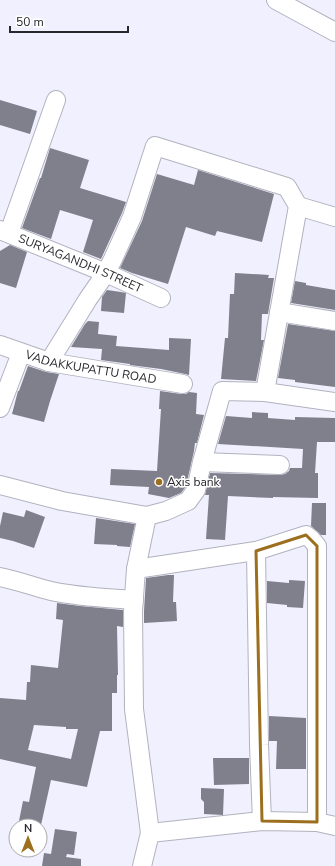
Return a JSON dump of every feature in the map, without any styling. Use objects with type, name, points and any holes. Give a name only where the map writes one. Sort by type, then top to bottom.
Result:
[{"type":"street","points":[[276,0],[335,31]]},
{"type":"street","points":[[5,232],[56,100]]},
{"type":"street","points":[[49,362],[106,273],[132,217],[155,146],[288,187],[298,206],[265,392]]},
{"type":"street","points":[[298,206],[335,217]]},
{"type":"street","name":"SURYAGANDHI STREET","points":[[5,232],[106,273],[161,298]]},
{"type":"street","points":[[279,312],[335,321]]},
{"type":"street","name":"VADAKKUPATTU ROAD","points":[[0,345],[49,362],[183,384]]},
{"type":"street","points":[[0,408],[21,353]]},
{"type":"street","points":[[0,485],[62,501],[147,516],[166,511],[188,501],[196,490],[202,462],[222,391],[265,392],[335,402]]},
{"type":"street","points":[[202,462],[280,465]]},
{"type":"street","points":[[142,866],[150,833],[134,709],[133,611],[136,569],[147,516]]},
{"type":"street","points":[[136,569],[256,551],[306,535],[311,538],[317,546],[317,822]]},
{"type":"street","points":[[256,551],[258,745],[262,821]]},
{"type":"street","points":[[0,577],[49,591],[77,596],[134,600]]},
{"type":"street","points":[[150,833],[262,821],[317,822],[335,826]]},
{"type":"highlighted area","points":[[306,535],[317,546],[317,822],[262,821],[256,551]]},
{"type":"building","points":[[0,100],[37,111],[30,134],[0,125]]},
{"type":"building","points":[[50,148],[89,160],[80,188],[126,202],[101,259],[83,252],[93,220],[60,210],[51,239],[22,228],[41,178]]},
{"type":"building","points":[[198,170],[274,194],[262,242],[217,231],[215,236],[186,227],[168,284],[120,268],[142,221],[157,174],[194,185]]},
{"type":"building","points":[[10,245],[27,252],[16,288],[0,283],[0,251]]},
{"type":"building","points":[[235,273],[269,275],[268,278],[274,278],[268,314],[262,314],[261,340],[264,340],[256,381],[221,379],[225,338],[228,338],[230,294],[234,294]]},
{"type":"building","points":[[295,281],[306,283],[306,285],[335,290],[335,310],[291,303]]},
{"type":"building","points":[[107,290],[126,293],[124,313],[101,311],[102,297]]},
{"type":"building","points":[[88,321],[99,322],[98,334],[117,336],[116,346],[169,350],[169,338],[191,339],[189,375],[161,369],[101,360],[102,349],[71,347]]},
{"type":"building","points":[[288,324],[335,331],[335,387],[295,382],[295,380],[278,378]]},
{"type":"building","points":[[28,366],[46,372],[59,374],[44,422],[12,414],[18,391]]},
{"type":"building","points":[[160,391],[181,394],[186,394],[189,392],[197,393],[196,414],[204,415],[197,443],[195,443],[186,486],[181,493],[169,498],[148,494],[149,487],[110,485],[111,469],[157,471],[161,409],[159,409]]},
{"type":"building","points":[[252,412],[268,413],[268,418],[295,420],[295,417],[335,418],[335,442],[317,442],[315,473],[318,473],[318,498],[228,496],[225,540],[206,539],[209,495],[205,495],[210,473],[280,475],[285,474],[290,468],[302,468],[303,449],[218,444],[226,416],[252,418]]},
{"type":"building","points":[[312,503],[326,503],[326,535],[321,535],[311,526]]},
{"type":"building","points":[[26,510],[45,517],[34,548],[0,538],[0,526],[3,512],[24,517]]},
{"type":"building","points":[[96,518],[135,524],[130,547],[94,544]]},
{"type":"building","points":[[174,575],[173,602],[176,602],[177,621],[144,623],[146,578]]},
{"type":"building","points":[[289,580],[305,581],[303,608],[287,607],[287,605],[267,603],[267,581],[289,583]]},
{"type":"building","points":[[57,603],[123,610],[123,627],[117,626],[118,675],[117,693],[112,693],[112,731],[100,731],[87,787],[51,780],[43,818],[20,818],[23,801],[29,802],[36,767],[0,759],[0,698],[26,700],[27,682],[30,682],[31,665],[58,668],[63,620],[56,619]],"holes":[[[34,725],[66,727],[66,729],[78,729],[71,759],[28,750]]]},
{"type":"building","points":[[269,716],[306,718],[306,769],[276,769],[277,741],[269,741]]},
{"type":"building","points":[[213,758],[249,758],[249,784],[214,785]]},
{"type":"building","points":[[201,788],[224,789],[223,815],[204,814],[204,802],[201,799]]},
{"type":"building","points":[[55,829],[77,832],[74,855],[67,854],[66,857],[81,859],[81,866],[42,866],[43,858],[48,858],[48,854],[51,854]]},
{"type":"place","name":"Axis bank","points":[[159,482]]}]
